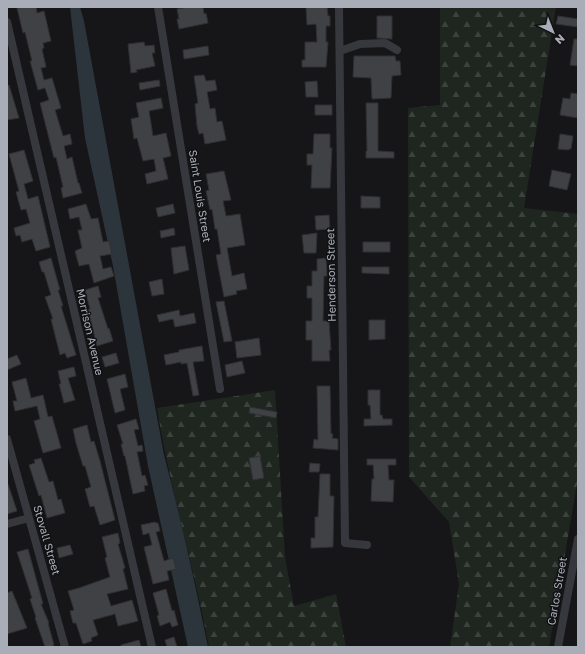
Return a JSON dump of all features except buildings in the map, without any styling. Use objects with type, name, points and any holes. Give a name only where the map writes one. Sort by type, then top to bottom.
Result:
[{"type":"street","name":"Saint Louis Street","points":[[158,7],[220,389]]},
{"type":"street","name":"Henderson Street","points":[[339,7],[345,543],[367,545]]},
{"type":"street","name":"Morrison Avenue","points":[[7,22],[152,647]]},
{"type":"street","points":[[340,51],[360,44],[385,43],[397,50]]},
{"type":"street","name":"Stovall Street","points":[[7,439],[65,647]]},
{"type":"street","points":[[7,524],[29,518]]},
{"type":"street","name":"Carlos Street","points":[[558,647],[578,539]]},
{"type":"green space","points":[[440,7],[556,7],[524,208],[578,214],[578,478],[549,647],[450,647],[459,584],[449,522],[409,477],[408,108],[440,105]]},
{"type":"green space","points":[[275,390],[285,557],[294,606],[336,594],[346,647],[209,647],[168,468],[157,408]]},
{"type":"shaded area","points":[[70,7],[80,7],[84,21],[164,455],[188,551],[208,647],[188,647],[148,466],[113,266],[85,138]]}]
